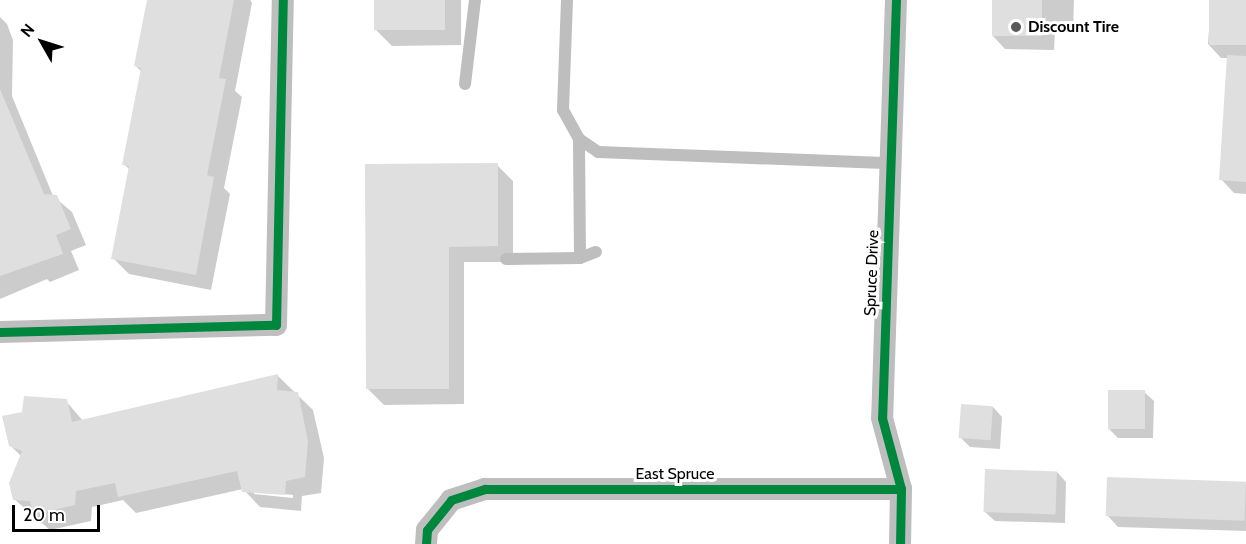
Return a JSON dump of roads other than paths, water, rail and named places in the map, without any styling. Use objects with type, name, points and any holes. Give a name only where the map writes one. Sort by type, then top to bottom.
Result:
[{"type":"street","points":[[0,332],[276,325],[283,0]]},
{"type":"street","name":"Spruce Drive","points":[[896,0],[882,418],[901,489],[900,544]]},
{"type":"street","name":"East Spruce","points":[[426,544],[427,530],[451,500],[485,489],[901,489]]},
{"type":"lane","points":[[465,84],[475,0]]},
{"type":"lane","points":[[567,0],[563,110],[579,139],[598,152],[891,163]]},
{"type":"lane","points":[[579,139],[580,258]]},
{"type":"lane","points":[[506,259],[580,258],[596,252]]},
{"type":"place","name":"Discount Tire","points":[[1016,27]]}]
